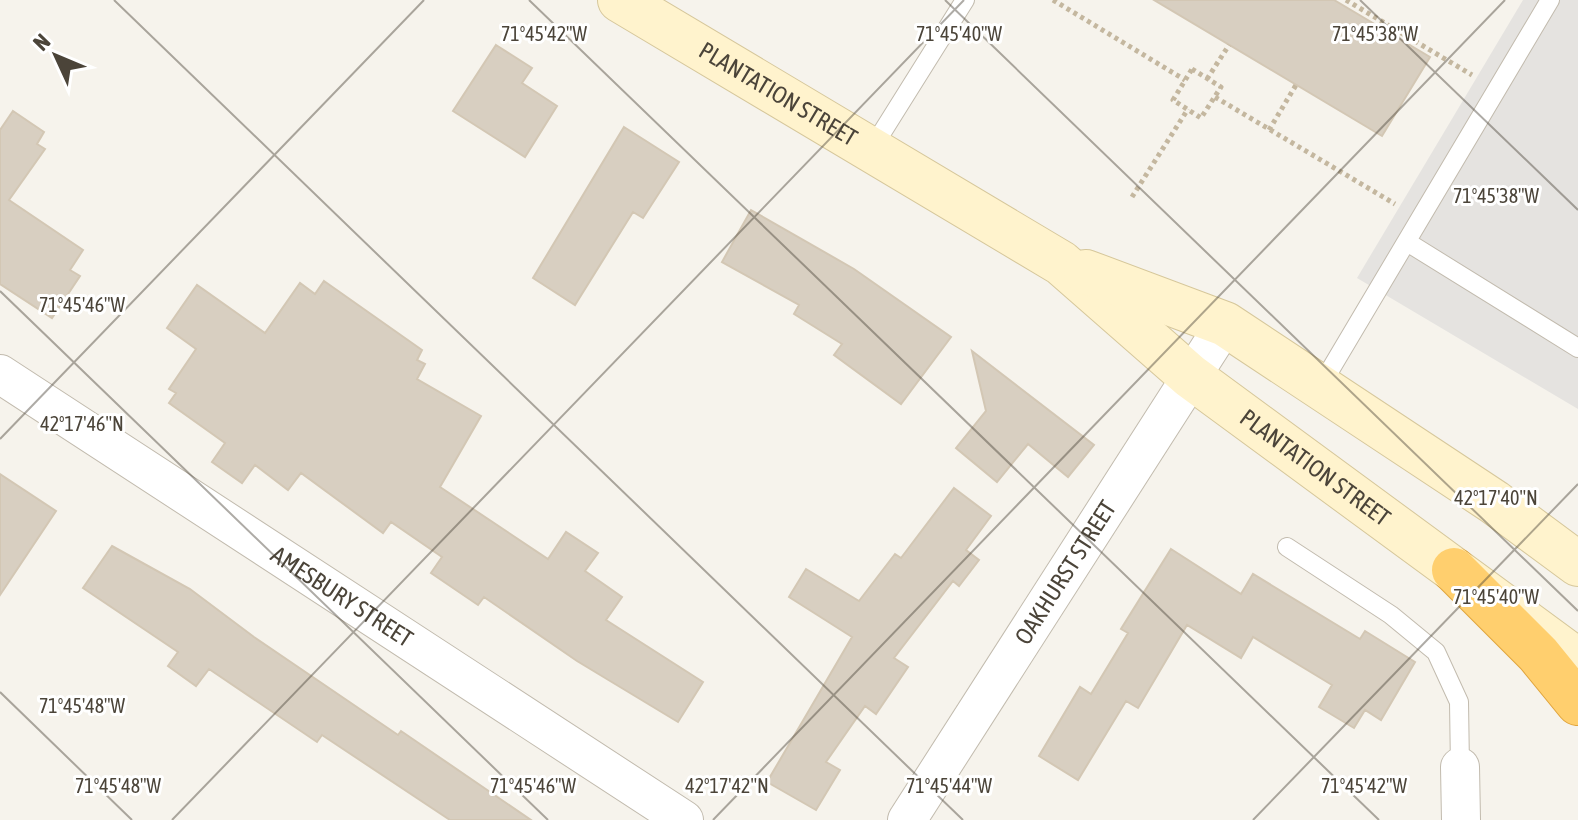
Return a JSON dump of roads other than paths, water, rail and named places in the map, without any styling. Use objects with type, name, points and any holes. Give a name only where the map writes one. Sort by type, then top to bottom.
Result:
[{"type":"highway","points":[[1454,570],[1538,654],[1578,703]]},
{"type":"main road","name":"PLANTATION STREET","points":[[620,0],[1061,263],[1225,324],[1494,502],[1578,564]]},
{"type":"main road","name":"PLANTATION STREET","points":[[1061,263],[1190,376],[1578,661]]},
{"type":"street","name":"OAKHURST STREET","points":[[907,820],[1225,324]]},
{"type":"street","name":"AMESBURY STREET","points":[[0,374],[684,820]]},
{"type":"street","points":[[1460,767],[1461,820]]},
{"type":"lane","points":[[871,150],[965,0]]},
{"type":"lane","points":[[1320,387],[1550,0]]},
{"type":"lane","points":[[1407,242],[1578,348]]},
{"type":"lane","points":[[1287,547],[1391,615],[1436,652],[1459,702],[1460,767]]}]
